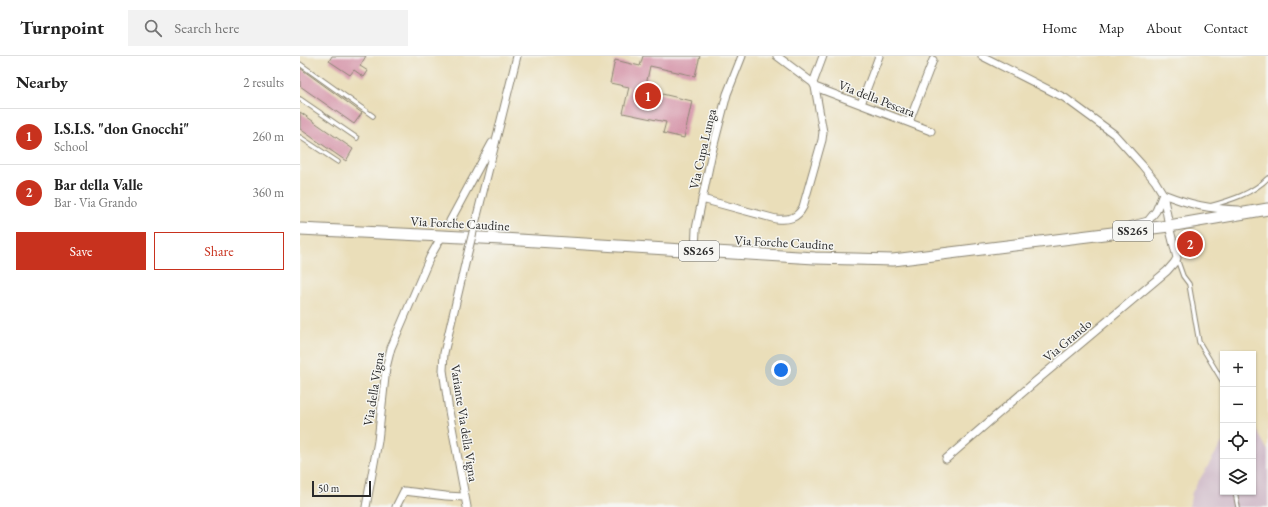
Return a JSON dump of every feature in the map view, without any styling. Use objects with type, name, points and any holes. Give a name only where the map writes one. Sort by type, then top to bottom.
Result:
[{"type":"main road","name":"Via Forche Caudine","points":[[300,229],[815,258],[892,260],[1169,226],[1268,209]]},
{"type":"street","points":[[450,221],[497,134],[517,56]]},
{"type":"street","name":"Via Cupa Lunga","points":[[695,251],[696,229],[712,152],[727,94],[742,56]]},
{"type":"street","name":"Via della Pescara","points":[[776,56],[814,85],[931,131]]},
{"type":"street","points":[[702,199],[776,220],[788,220],[798,216],[803,207],[822,140],[823,132],[814,85],[823,56]]},
{"type":"street","points":[[860,104],[879,56]]},
{"type":"street","points":[[982,56],[1065,98],[1114,134],[1156,182],[1163,194],[1177,258]]},
{"type":"street","points":[[909,122],[932,60]]},
{"type":"street","name":"Variante Via della Vigna","points":[[467,507],[444,381],[444,353],[497,134]]},
{"type":"street","points":[[1163,194],[1204,208],[1253,211]]},
{"type":"street","points":[[1098,235],[1148,221],[1156,211],[1163,194]]},
{"type":"street","name":"Via della Vigna","points":[[366,507],[378,441],[386,368],[391,348],[430,258],[442,236]]},
{"type":"street","name":"Via Grando","points":[[946,459],[1167,271],[1177,258]]},
{"type":"street","name":"Variante Via della Vigna","points":[[396,507],[404,491],[464,497]]},
{"type":"lane","points":[[300,64],[373,116]]},
{"type":"lane","points":[[300,99],[358,138]]},
{"type":"lane","points":[[300,137],[338,162]]},
{"type":"lane","points":[[1204,208],[1234,199],[1252,191],[1268,178]]},
{"type":"lane","points":[[1177,258],[1183,276],[1190,288],[1199,342],[1220,377]]},
{"type":"lane","points":[[1236,495],[1238,507]]},
{"type":"shaded area","points":[[1256,429],[1268,451],[1268,507],[1189,507],[1192,492],[1220,446],[1220,495],[1256,495]]},
{"type":"building","points":[[332,56],[366,56],[360,66],[368,71],[364,77],[354,70],[350,75],[329,61]]},
{"type":"building","points":[[643,56],[700,56],[695,76],[650,66],[645,90],[692,101],[684,138],[663,133],[666,122],[623,113],[629,87],[610,83],[615,60],[640,66]]},
{"type":"building","points":[[300,68],[362,113],[354,124],[300,86]]},
{"type":"building","points":[[300,112],[353,149],[346,161],[300,129]]},
{"type":"building","points":[[1194,240],[1197,253],[1188,255],[1186,242]]},
{"type":"place","name":"I.S.I.S. \"don Gnocchi\"","points":[[648,96]]},
{"type":"place","name":"Bar della Valle","points":[[1190,244]]}]
